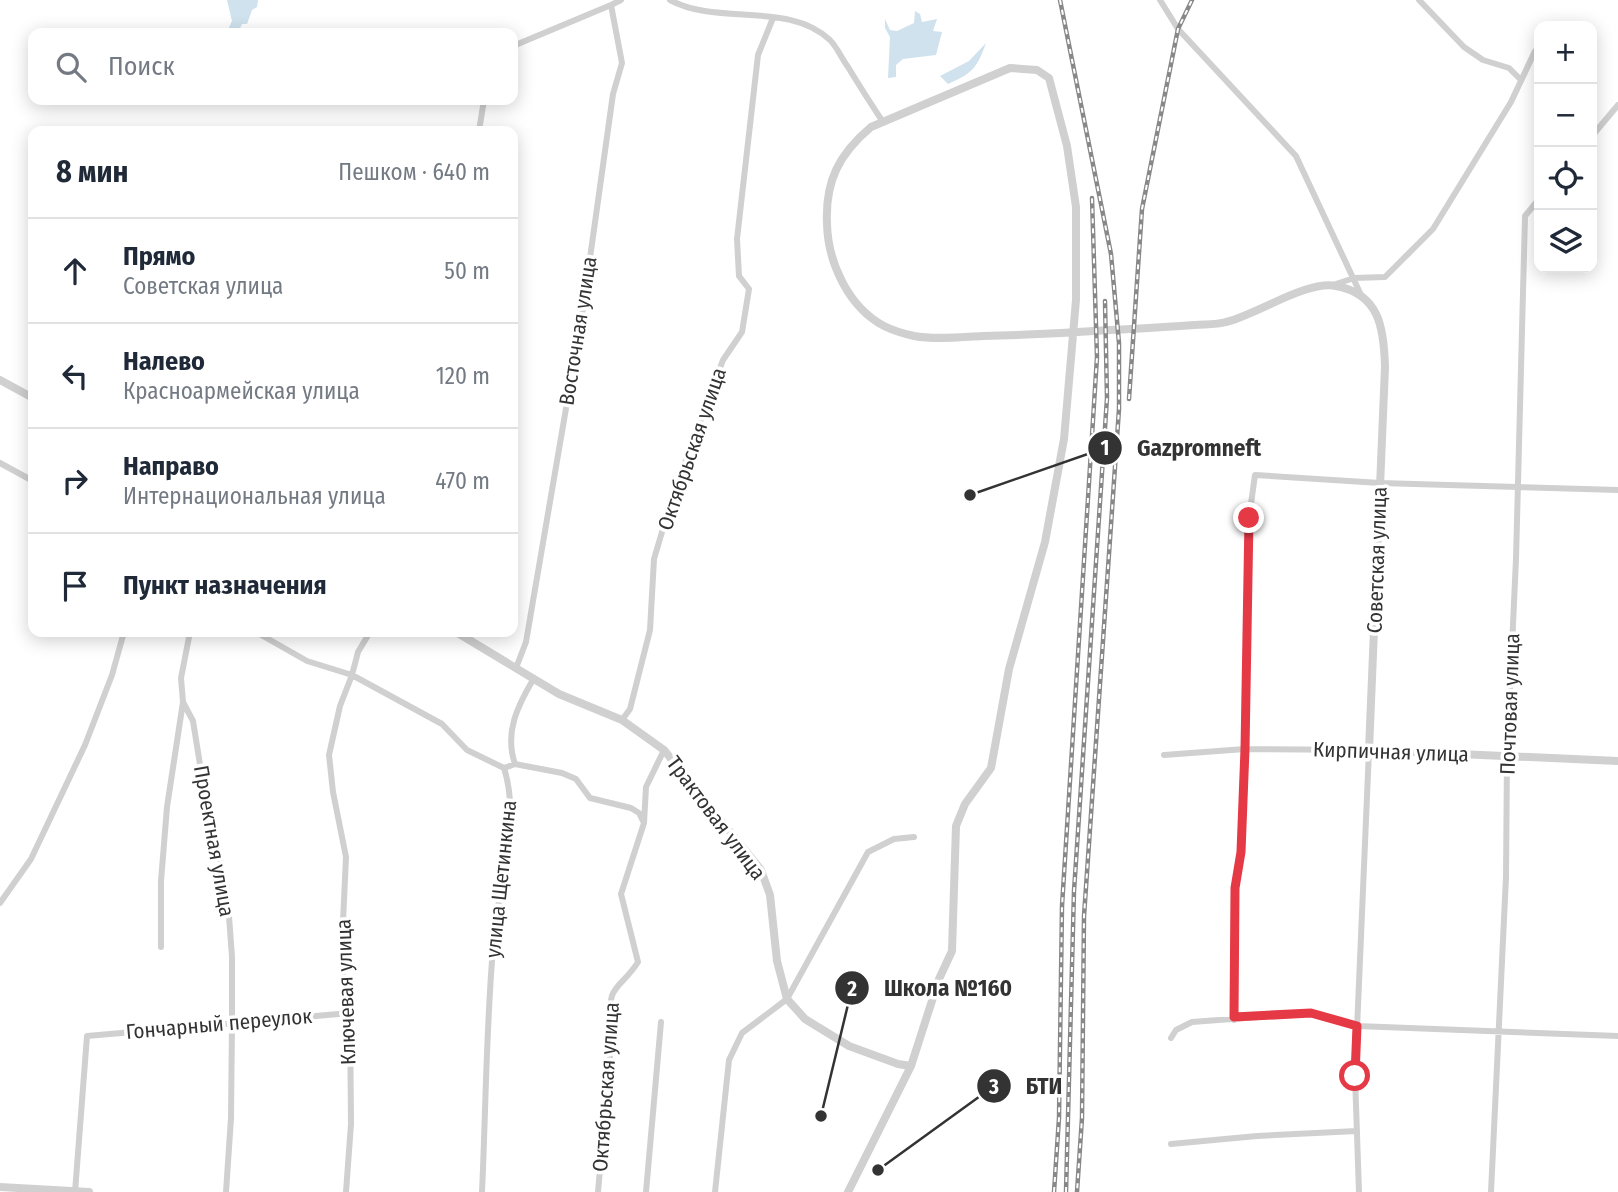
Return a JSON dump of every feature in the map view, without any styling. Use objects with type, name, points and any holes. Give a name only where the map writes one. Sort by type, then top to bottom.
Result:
[{"type":"street","points":[[518,44],[621,0]]},
{"type":"street","points":[[670,0],[684,8],[709,13],[773,18],[807,24],[831,41],[883,122]]},
{"type":"street","name":"Советская улица","points":[[1160,0],[1178,29],[1296,156],[1361,295],[1370,304],[1378,319],[1383,337],[1385,367],[1355,1076],[1359,1192]]},
{"type":"street","points":[[1419,0],[1464,47],[1483,60],[1509,68],[1521,80]]},
{"type":"street","name":"Восточная улица","points":[[516,668],[528,630],[582,314],[613,94],[622,63],[611,5]]},
{"type":"street","name":"Октябрьская улица","points":[[622,720],[630,709],[642,667],[650,630],[654,559],[673,495],[723,360],[742,332],[749,289],[739,276],[737,239],[758,55],[773,18]]},
{"type":"street","points":[[848,1192],[911,1066],[939,979],[952,951],[956,826],[965,804],[991,768],[1009,669],[1045,542],[1064,439],[1076,300],[1076,207],[1067,146],[1054,92],[1049,78],[1037,70],[1010,68],[871,127],[853,142],[839,161],[830,183],[827,240],[836,270],[848,291],[866,312],[884,326],[914,336],[951,338],[1049,334],[1153,328],[1226,322],[1312,288],[1354,278],[1385,277],[1433,229],[1511,102],[1534,53]]},
{"type":"street","points":[[481,126],[483,105]]},
{"type":"street","points":[[1597,129],[1618,105]]},
{"type":"street","name":"Почтовая улица","points":[[1491,1192],[1506,877],[1507,756],[1525,216],[1534,205]]},
{"type":"street","points":[[1333,285],[1361,295]]},
{"type":"street","points":[[0,380],[28,395]]},
{"type":"street","points":[[0,463],[28,478]]},
{"type":"street","points":[[1234,1018],[1235,888],[1241,852],[1245,749],[1249,518],[1255,475],[1380,483],[1618,490]]},
{"type":"street","points":[[0,903],[31,859],[85,746],[112,675],[123,637]]},
{"type":"street","points":[[161,947],[161,881],[167,807],[183,702],[181,678],[189,637]]},
{"type":"street","name":"улица Щетинкина","points":[[265,637],[307,661],[352,675],[442,724],[467,750],[504,768],[510,788],[508,836],[494,936],[482,1192]]},
{"type":"street","name":"Ключевая улица","points":[[346,1192],[351,1125],[350,1013],[341,965],[346,857],[329,755],[340,706],[358,652],[367,637]]},
{"type":"street","name":"Трактовая улица","points":[[464,637],[559,694],[622,720],[664,750],[761,870],[770,895],[777,961],[787,999]]},
{"type":"street","points":[[515,764],[511,753],[513,721],[518,705],[534,678]]},
{"type":"street","name":"Проектная улица","points":[[183,702],[193,721],[203,783],[227,889],[232,957],[232,1022],[231,1118],[226,1192]]},
{"type":"street","name":"Кирпичная улица","points":[[1164,755],[1245,749],[1369,750],[1618,761]]},
{"type":"street","name":"Октябрьская улица","points":[[598,1192],[613,1021],[609,1008],[610,995],[638,962],[621,894],[644,823],[646,788],[664,750]]},
{"type":"street","points":[[504,768],[515,764],[562,773],[576,779],[590,798],[631,808],[639,813],[644,823]]},
{"type":"street","points":[[715,1192],[729,1060],[742,1033],[787,999],[868,852],[894,839],[914,837]]},
{"type":"street","points":[[787,999],[805,1019],[849,1046],[911,1066]]},
{"type":"street","name":"Гончарный переулок","points":[[75,1191],[87,1037],[350,1013]]},
{"type":"street","points":[[1171,1038],[1176,1030],[1192,1022],[1311,1013],[1357,1026],[1618,1036]]},
{"type":"street","points":[[646,1192],[661,1022]]},
{"type":"street","points":[[1171,1144],[1357,1131]]},
{"type":"street","points":[[0,1187],[89,1192]]},
{"type":"water","points":[[227,0],[258,0],[247,24],[242,24],[240,28],[229,28],[232,21]]},
{"type":"water","points":[[915,11],[920,14],[922,22],[937,19],[933,31],[942,32],[936,55],[903,59],[896,65],[896,77],[888,78],[890,37],[885,28],[885,19],[890,30],[897,31],[914,23]]},
{"type":"water","points":[[986,43],[977,64],[969,73],[948,84],[940,76],[969,61]]},
{"type":"railway","points":[[1060,0],[1111,254],[1119,343],[1119,409],[1084,916],[1082,1118],[1077,1192]]},
{"type":"railway","points":[[1129,399],[1142,209],[1178,29],[1192,0]]},
{"type":"railway","points":[[1054,1192],[1059,1118],[1062,906],[1097,357],[1092,198]]},
{"type":"railway","points":[[1066,1192],[1074,891],[1107,398],[1105,301]]},
{"type":"place","name":"Gazpromneft","points":[[970,495]]},
{"type":"place","name":"Школа №160","points":[[821,1116]]},
{"type":"place","name":"БТИ","points":[[878,1170]]},
{"type":"route","points":[[1249,518],[1245,749],[1241,852],[1235,888],[1234,1017],[1311,1013],[1357,1026],[1355,1076]]}]
